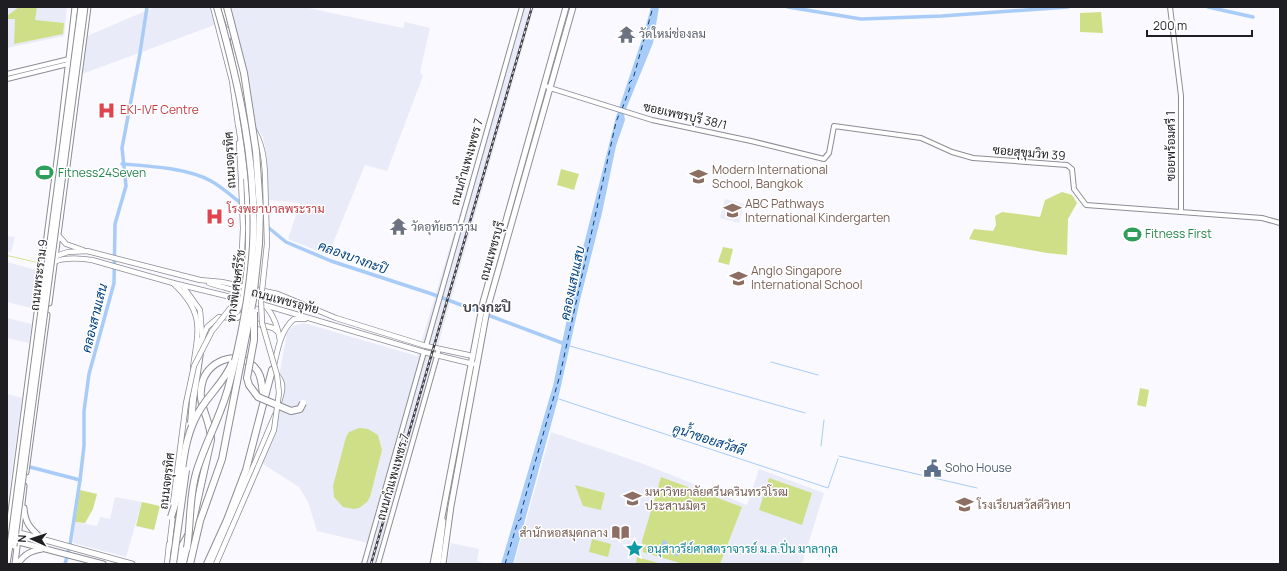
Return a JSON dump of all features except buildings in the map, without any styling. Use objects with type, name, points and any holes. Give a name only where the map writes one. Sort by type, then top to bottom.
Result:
[{"type":"highway","name":"ทางพิเศษศรีรัช","points":[[179,563],[189,534],[196,473],[221,412],[239,340],[250,280],[253,244],[251,177],[240,95],[217,7]]},
{"type":"highway","name":"ทางพิเศษศรีรัช","points":[[190,564],[200,521],[222,458],[252,299],[259,244],[260,210],[256,151],[244,73],[227,7]]},
{"type":"highway","points":[[252,299],[254,331],[248,378],[249,385],[258,397],[285,410],[297,411],[300,409],[303,402]]},
{"type":"highway","points":[[179,563],[193,400],[202,338]]},
{"type":"highway","points":[[171,517],[179,492],[185,447],[195,419],[206,400],[222,382],[231,366],[239,340]]},
{"type":"highway","points":[[200,395],[204,379],[212,366],[224,359],[239,359],[251,364],[257,369],[260,376],[264,402]]},
{"type":"highway","points":[[207,564],[227,520],[246,470],[272,370]]},
{"type":"highway","points":[[179,563],[182,546],[190,530],[211,440],[210,425],[203,412],[196,377]]},
{"type":"main road","name":"ถนนพระราม 9","points":[[10,542],[8,531],[75,7]]},
{"type":"main road","name":"ถนนพระราม 9","points":[[10,542],[81,7]]},
{"type":"main road","name":"ถนนพระราม 9","points":[[10,542],[86,7]]},
{"type":"main road","name":"ถนนพระราม 9","points":[[10,542],[19,533],[81,58],[86,7]]},
{"type":"main road","name":"ถนนจตุรทิศ","points":[[213,7],[232,81],[246,183],[247,250],[242,300]]},
{"type":"main road","name":"ถนนจตุรทิศ","points":[[224,7],[251,122],[256,196],[257,241],[252,299]]},
{"type":"main road","name":"ถนนเพชรบุรี","points":[[443,564],[451,506],[484,309],[566,7]]},
{"type":"main road","name":"ถนนเพชรบุรี","points":[[510,215],[550,88],[573,7]]},
{"type":"main road","points":[[69,62],[81,58]]},
{"type":"main road","name":"ถนนจตุรทิศ","points":[[216,564],[274,430],[278,408],[279,393],[277,375],[262,323],[261,300],[267,244],[264,153],[260,140],[251,122]]},
{"type":"main road","name":"ถนนจตุรทิศ","points":[[167,564],[171,517],[186,403],[194,366],[212,332],[232,306],[242,273],[243,228],[238,124]]},
{"type":"main road","points":[[58,235],[66,244],[87,252]]},
{"type":"main road","points":[[247,250],[256,251]]},
{"type":"main road","name":"ถนนเพชรอุทัย","points":[[43,265],[68,252],[87,252],[108,256],[200,280],[259,289],[287,297],[336,318],[426,346],[473,356]]},
{"type":"main road","name":"ถนนเพชรอุทัย","points":[[54,258],[80,258],[108,264],[173,283],[242,300],[252,299]]},
{"type":"main road","points":[[254,275],[259,289]]},
{"type":"main road","points":[[200,280],[243,293],[266,305],[274,317],[279,332],[280,341]]},
{"type":"main road","name":"ถนนจตุรทิศ","points":[[173,283],[191,301],[198,326],[170,534],[170,545],[179,563]]},
{"type":"main road","points":[[181,284],[200,310],[203,325],[202,338]]},
{"type":"main road","points":[[237,318],[244,314],[252,299]]},
{"type":"main road","points":[[202,338],[207,327],[218,317],[229,316],[238,312],[242,300]]},
{"type":"main road","name":"ถนนเพชรอุทัย","points":[[266,305],[424,352],[474,364]]},
{"type":"main road","name":"ถนนเพชรบุรี","points":[[433,564],[474,364],[473,356],[483,315]]},
{"type":"main road","points":[[229,316],[273,328],[279,332]]},
{"type":"main road","points":[[212,564],[260,454],[280,401],[283,384],[282,379],[272,370],[280,341],[285,330],[294,319],[315,319]]},
{"type":"main road","points":[[459,360],[462,356],[460,353]]},
{"type":"main road","points":[[23,499],[26,522],[30,529],[43,540]]},
{"type":"main road","name":"ถนนเพชรบุรี","points":[[438,564],[443,528],[444,505]]},
{"type":"main road","name":"ถนนเพชรบุรี","points":[[443,528],[451,506]]},
{"type":"main road","points":[[7,517],[11,509]]},
{"type":"main road","points":[[8,531],[132,564]]},
{"type":"main road","points":[[10,542],[43,548],[103,564]]},
{"type":"main road","points":[[7,564],[10,542]]},
{"type":"main road","points":[[10,542],[12,564]]},
{"type":"main road","points":[[10,542],[16,564]]},
{"type":"main road","points":[[16,564],[23,556],[32,551],[43,548]]},
{"type":"street","name":"ถนนกำแพงเพชร 7","points":[[426,346],[522,7]]},
{"type":"street","name":"ซอยพร้อมศรี 1","points":[[1170,7],[1181,106],[1181,212]]},
{"type":"street","points":[[7,74],[69,62]]},
{"type":"street","points":[[7,79],[69,62]]},
{"type":"street","name":"ซอยเพชรบุรี 38/1","points":[[544,85],[635,115],[668,124],[751,140],[824,159]]},
{"type":"street","name":"ซอยสุขุมวิท 39","points":[[824,159],[829,153],[834,126],[921,138],[952,152],[973,158],[1067,165],[1072,169],[1074,189],[1084,204],[1262,218],[1280,223]]},
{"type":"street","name":"ถนนกำแพงเพชร 7","points":[[378,564],[439,349]]},
{"type":"street","name":"ถนนกำแพงเพชร 7","points":[[364,564],[424,352]]},
{"type":"shaded area","points":[[7,7],[67,7],[64,36],[7,48]]},
{"type":"shaded area","points":[[155,7],[304,7],[403,28],[405,22],[430,28],[420,72],[423,76],[387,171],[365,165],[328,255],[288,239],[300,203],[269,200],[266,153],[263,137],[255,125],[232,17],[212,26],[82,74],[87,36]]},
{"type":"shaded area","points":[[522,7],[534,7],[376,564],[361,564],[368,543],[317,531],[308,502],[299,487],[263,464],[287,333],[293,326],[304,323],[417,356]]},
{"type":"shaded area","name":"ABC Pathways International Kindergarten","points":[[725,199],[744,204],[739,223],[720,218]]},
{"type":"shaded area","points":[[7,236],[15,237],[11,252],[7,251]]},
{"type":"shaded area","points":[[7,262],[36,270],[38,273],[35,309],[7,302]]},
{"type":"shaded area","points":[[7,318],[32,324],[29,343],[7,338]]},
{"type":"shaded area","points":[[7,394],[22,398],[7,506]]},
{"type":"shaded area","name":"มหาวิทยาลัยศรีนครินทรวิโรฒ ประสานมิตร","points":[[551,432],[641,463],[747,505],[759,469],[824,493],[802,564],[514,564]]},
{"type":"shaded area","points":[[115,497],[142,502],[126,557],[73,543],[75,522],[97,526],[100,517],[110,519]]},
{"type":"shaded area","points":[[451,543],[479,549],[477,561],[487,564],[447,564]]},
{"type":"green space","points":[[19,7],[37,7],[35,20],[64,23],[63,34],[14,44],[15,19],[7,19],[7,16]]},
{"type":"green space","points":[[1101,12],[1103,33],[1080,32],[1080,13]]},
{"type":"green space","points":[[561,169],[579,174],[574,190],[557,185]]},
{"type":"green space","points":[[1062,192],[1072,195],[1077,203],[1068,219],[1067,255],[1047,253],[969,239],[974,229],[993,231],[996,225],[995,216],[1002,212],[1040,217],[1045,200]]},
{"type":"green space","points":[[723,247],[733,249],[729,265],[718,262]]},
{"type":"green space","points":[[7,256],[37,262],[38,263]]},
{"type":"green space","points":[[1140,388],[1149,390],[1146,407],[1137,405]]},
{"type":"green space","points":[[359,428],[368,429],[378,435],[382,450],[370,497],[367,502],[359,508],[354,509],[343,507],[334,497],[333,486],[346,437],[349,432]]},
{"type":"green space","points":[[661,477],[742,507],[720,564],[683,564],[643,552],[642,541]]},
{"type":"green space","points":[[769,478],[812,493],[802,525],[759,510]]},
{"type":"green space","points":[[575,485],[605,493],[601,510],[583,506]]},
{"type":"green space","points":[[80,490],[97,494],[93,509],[85,523],[75,522]]},
{"type":"green space","points":[[142,502],[160,506],[154,530],[136,526]]},
{"type":"green space","points":[[592,539],[611,544],[608,557],[589,552]]},
{"type":"green space","points":[[637,557],[662,564],[636,564]]},
{"type":"water","points":[[651,7],[659,7],[653,43],[624,114],[625,120],[616,146],[602,213],[580,300],[558,399],[513,564],[501,564],[553,386],[576,276],[616,117],[644,33]]},
{"type":"water","points":[[663,540],[667,541],[667,545],[664,544],[663,548],[670,554],[674,555],[678,553],[678,544],[681,545],[679,555],[677,556],[665,553],[664,551],[660,550]]},
{"type":"waterway","name":"คลองสามเสน","points":[[65,564],[70,545],[80,480],[84,446],[84,411],[89,374],[114,283],[115,224],[126,186],[122,148],[147,7]]},
{"type":"waterway","points":[[788,7],[861,19],[942,16],[1068,7]]},
{"type":"waterway","points":[[1208,7],[1253,17]]},
{"type":"waterway","name":"คลองบางกะปิ","points":[[122,164],[168,168],[191,173],[211,181],[243,205]]},
{"type":"waterway","name":"คลองบางกะปิ","points":[[259,220],[286,242],[331,261],[432,294],[565,344]]},
{"type":"waterway","name":"คูน้ำซอยสวัสดี","points":[[570,346],[805,413]]},
{"type":"waterway","name":"คูน้ำซอยสวัสดี","points":[[771,362],[818,375]]},
{"type":"waterway","name":"คูน้ำซอยสวัสดี","points":[[559,399],[828,488],[838,459]]},
{"type":"waterway","name":"คูน้ำซอยสวัสดี","points":[[821,446],[824,420]]},
{"type":"waterway","name":"คูน้ำซอยสวัสดี","points":[[839,456],[977,488]]},
{"type":"waterway","points":[[26,466],[80,480]]},
{"type":"ferry route","points":[[622,109],[630,88],[629,83],[633,79],[653,7]]},
{"type":"ferry route","points":[[505,564],[518,521],[521,519],[521,512],[560,375],[616,122],[620,112]]},
{"type":"railway","points":[[371,564],[532,7]]},
{"type":"place","name":"วัดใหม่ช่องลม","points":[[626,34]]},
{"type":"place","name":"EKI-IVF Centre","points":[[107,110]]},
{"type":"place","name":"Fitness24Seven","points":[[45,173]]},
{"type":"place","name":"Modern International School, Bangkok","points":[[699,177]]},
{"type":"place","name":"ABC Pathways International Kindergarten","points":[[732,211]]},
{"type":"place","name":"โรงพยาบาลพระราม 9","points":[[214,216]]},
{"type":"place","name":"วัดอุทัยธาราม","points":[[398,227]]},
{"type":"place","name":"Fitness First","points":[[1132,234]]},
{"type":"place","name":"Anglo Singapore International School","points":[[738,278]]},
{"type":"place","name":"Soho House","points":[[932,468]]},
{"type":"place","name":"มหาวิทยาลัยศรีนครินทรวิโรฒ ประสานมิตร","points":[[632,499]]},
{"type":"place","name":"โรงเรียนสวัสดีวิทยา","points":[[964,505]]},
{"type":"place","name":"สำนักหอสมุดกลาง","points":[[621,533]]},
{"type":"place","name":"อนุสาวรีย์ศาสตราจารย์ ม.ล.ปิ่น มาลากุล","points":[[634,549]]},
{"type":"district","name":"บางกะปิ","points":[[487,307]]},
{"type":"water label","name":"คลองแสนแสบ","points":[[572,283]]}]
